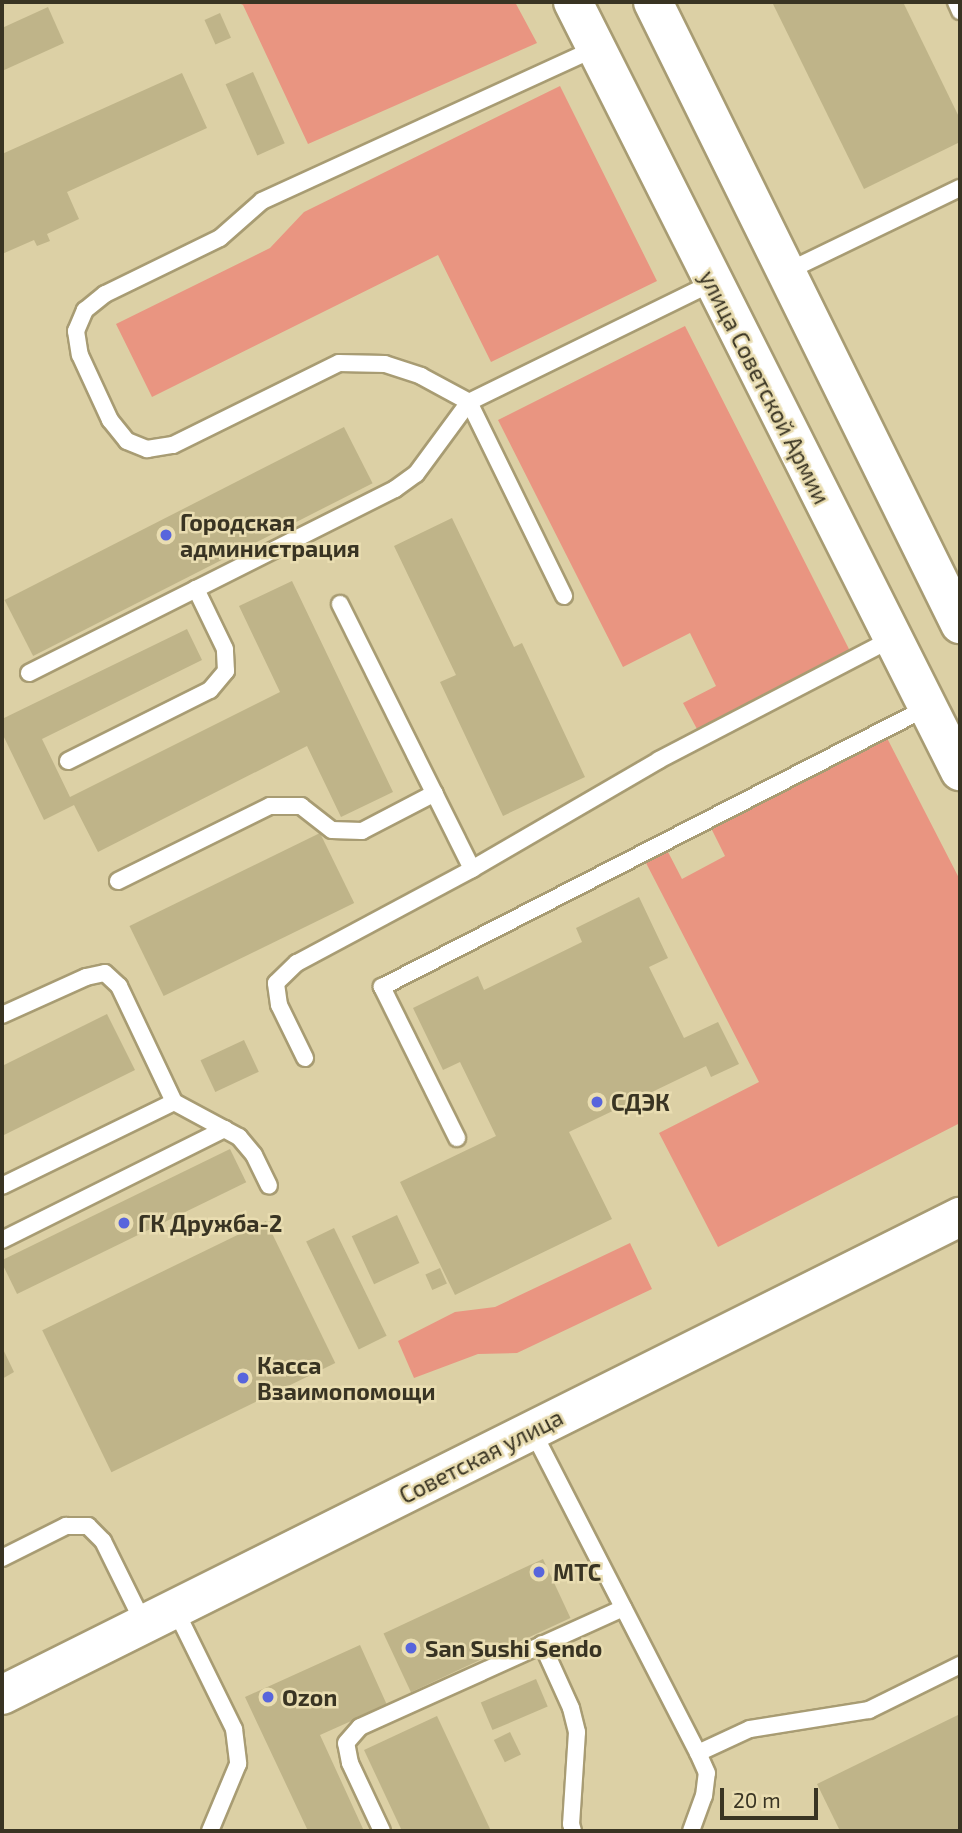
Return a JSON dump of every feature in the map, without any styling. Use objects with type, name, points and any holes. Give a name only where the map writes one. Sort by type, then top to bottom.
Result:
[{"type":"street","name":"улица Советской Армии","points":[[573,2],[712,283],[960,771]]},
{"type":"street","points":[[653,2],[960,624]]},
{"type":"street","name":"Советская улица","points":[[2,1695],[960,1217]]},
{"type":"lane","points":[[956,2],[960,10]]},
{"type":"lane","points":[[564,596],[469,402],[421,376],[385,364],[339,363],[173,444],[147,449],[127,441],[110,420],[80,355],[76,331],[85,310],[105,294],[219,238],[262,201],[596,48]]},
{"type":"lane","points":[[786,272],[960,188]]},
{"type":"lane","points":[[29,673],[395,489],[416,474],[469,402],[712,283]]},
{"type":"lane","points":[[68,761],[210,690],[226,671],[225,649],[196,590]]},
{"type":"lane","points":[[340,604],[472,869]]},
{"type":"lane","points":[[305,1058],[279,1005],[276,983],[297,963],[472,869],[659,760],[893,638]]},
{"type":"lane","points":[[457,1138],[382,987],[928,707]]},
{"type":"lane","points":[[118,881],[270,806],[301,806],[332,830],[362,831],[435,793]]},
{"type":"lane","points":[[2,1016],[86,977],[105,973],[119,986],[174,1102],[239,1137],[254,1155],[269,1186]]},
{"type":"lane","points":[[2,1186],[174,1102]]},
{"type":"lane","points":[[2,1240],[225,1129]]},
{"type":"lane","points":[[532,1430],[707,1773],[704,1796],[691,1831]]},
{"type":"lane","points":[[2,1558],[66,1526],[88,1526],[103,1541],[160,1616],[234,1729],[238,1764],[210,1831]]},
{"type":"lane","points":[[382,1831],[350,1763],[346,1743],[360,1727],[623,1608]]},
{"type":"lane","points":[[542,1644],[571,1708],[577,1732],[571,1824],[573,1831]]},
{"type":"lane","points":[[698,1753],[750,1729],[869,1710],[960,1665]]},
{"type":"shaded area","points":[[237,2],[515,2],[537,43],[308,144],[243,5]]},
{"type":"shaded area","points":[[560,86],[657,281],[491,362],[438,255],[152,397],[116,324],[270,248],[304,212]]},
{"type":"shaded area","points":[[685,326],[850,651],[697,729],[683,703],[716,686],[690,633],[623,667],[498,420]]},
{"type":"shaded area","points":[[887,738],[960,880],[960,1123],[718,1247],[659,1133],[759,1082],[645,861],[667,850],[682,879],[725,856],[711,828]]},
{"type":"shaded area","points":[[630,1243],[652,1289],[517,1353],[478,1354],[414,1378],[398,1341],[455,1312],[495,1307]]},
{"type":"building","points":[[772,2],[903,2],[960,119],[960,142],[864,189]]},
{"type":"building","points":[[48,7],[64,43],[2,71],[2,28]]},
{"type":"building","points":[[220,13],[231,38],[215,45],[204,20]]},
{"type":"building","points":[[253,72],[285,143],[257,155],[226,84]]},
{"type":"building","points":[[182,73],[207,128],[67,192],[79,219],[47,234],[50,241],[37,246],[34,240],[2,254],[2,154]]},
{"type":"building","points":[[344,427],[373,483],[33,656],[5,600]]},
{"type":"building","points":[[452,518],[514,647],[522,643],[585,777],[503,816],[440,682],[456,675],[394,546]]},
{"type":"building","points":[[292,581],[393,792],[341,817],[307,746],[98,852],[74,805],[44,820],[2,733],[2,719],[187,629],[202,660],[42,739],[70,797],[280,692],[239,606]]},
{"type":"building","points":[[320,833],[354,903],[164,996],[129,926]]},
{"type":"building","points":[[639,897],[668,958],[649,967],[684,1038],[718,1022],[739,1064],[711,1077],[706,1066],[569,1132],[612,1219],[455,1295],[400,1182],[496,1136],[460,1062],[443,1070],[413,1008],[478,976],[484,990],[582,942],[576,928]]},
{"type":"building","points":[[107,1014],[135,1070],[2,1136],[2,1066]]},
{"type":"building","points":[[244,1040],[259,1072],[215,1092],[200,1060]]},
{"type":"building","name":"ГК Дружба-2","points":[[230,1149],[246,1182],[17,1294],[2,1260]]},
{"type":"building","points":[[397,1215],[419,1263],[374,1284],[352,1236]]},
{"type":"building","points":[[266,1221],[335,1363],[111,1472],[42,1330]]},
{"type":"building","points":[[334,1228],[387,1336],[359,1349],[306,1242]]},
{"type":"building","points":[[440,1268],[447,1284],[432,1290],[425,1275]]},
{"type":"building","points":[[2,1347],[14,1372],[2,1379]]},
{"type":"building","points":[[543,1559],[570,1618],[411,1692],[383,1633]]},
{"type":"building","points":[[360,1645],[387,1705],[320,1735],[364,1831],[308,1831],[245,1697]]},
{"type":"building","points":[[536,1679],[548,1707],[492,1730],[481,1702]]},
{"type":"building","points":[[960,1714],[960,1831],[840,1831],[817,1784]]},
{"type":"building","points":[[437,1716],[491,1831],[402,1831],[364,1750]]},
{"type":"building","points":[[510,1732],[521,1754],[505,1762],[494,1740]]},
{"type":"place","name":"Городская администрация","points":[[166,535]]},
{"type":"place","name":"СДЭК","points":[[597,1102]]},
{"type":"place","name":"ГК Дружба-2","points":[[124,1223]]},
{"type":"place","name":"Касса Взаимопомощи","points":[[243,1378]]},
{"type":"place","name":"МТС","points":[[539,1572]]},
{"type":"place","name":"San Sushi Sendo","points":[[411,1648]]},
{"type":"place","name":"Ozon","points":[[268,1697]]}]
